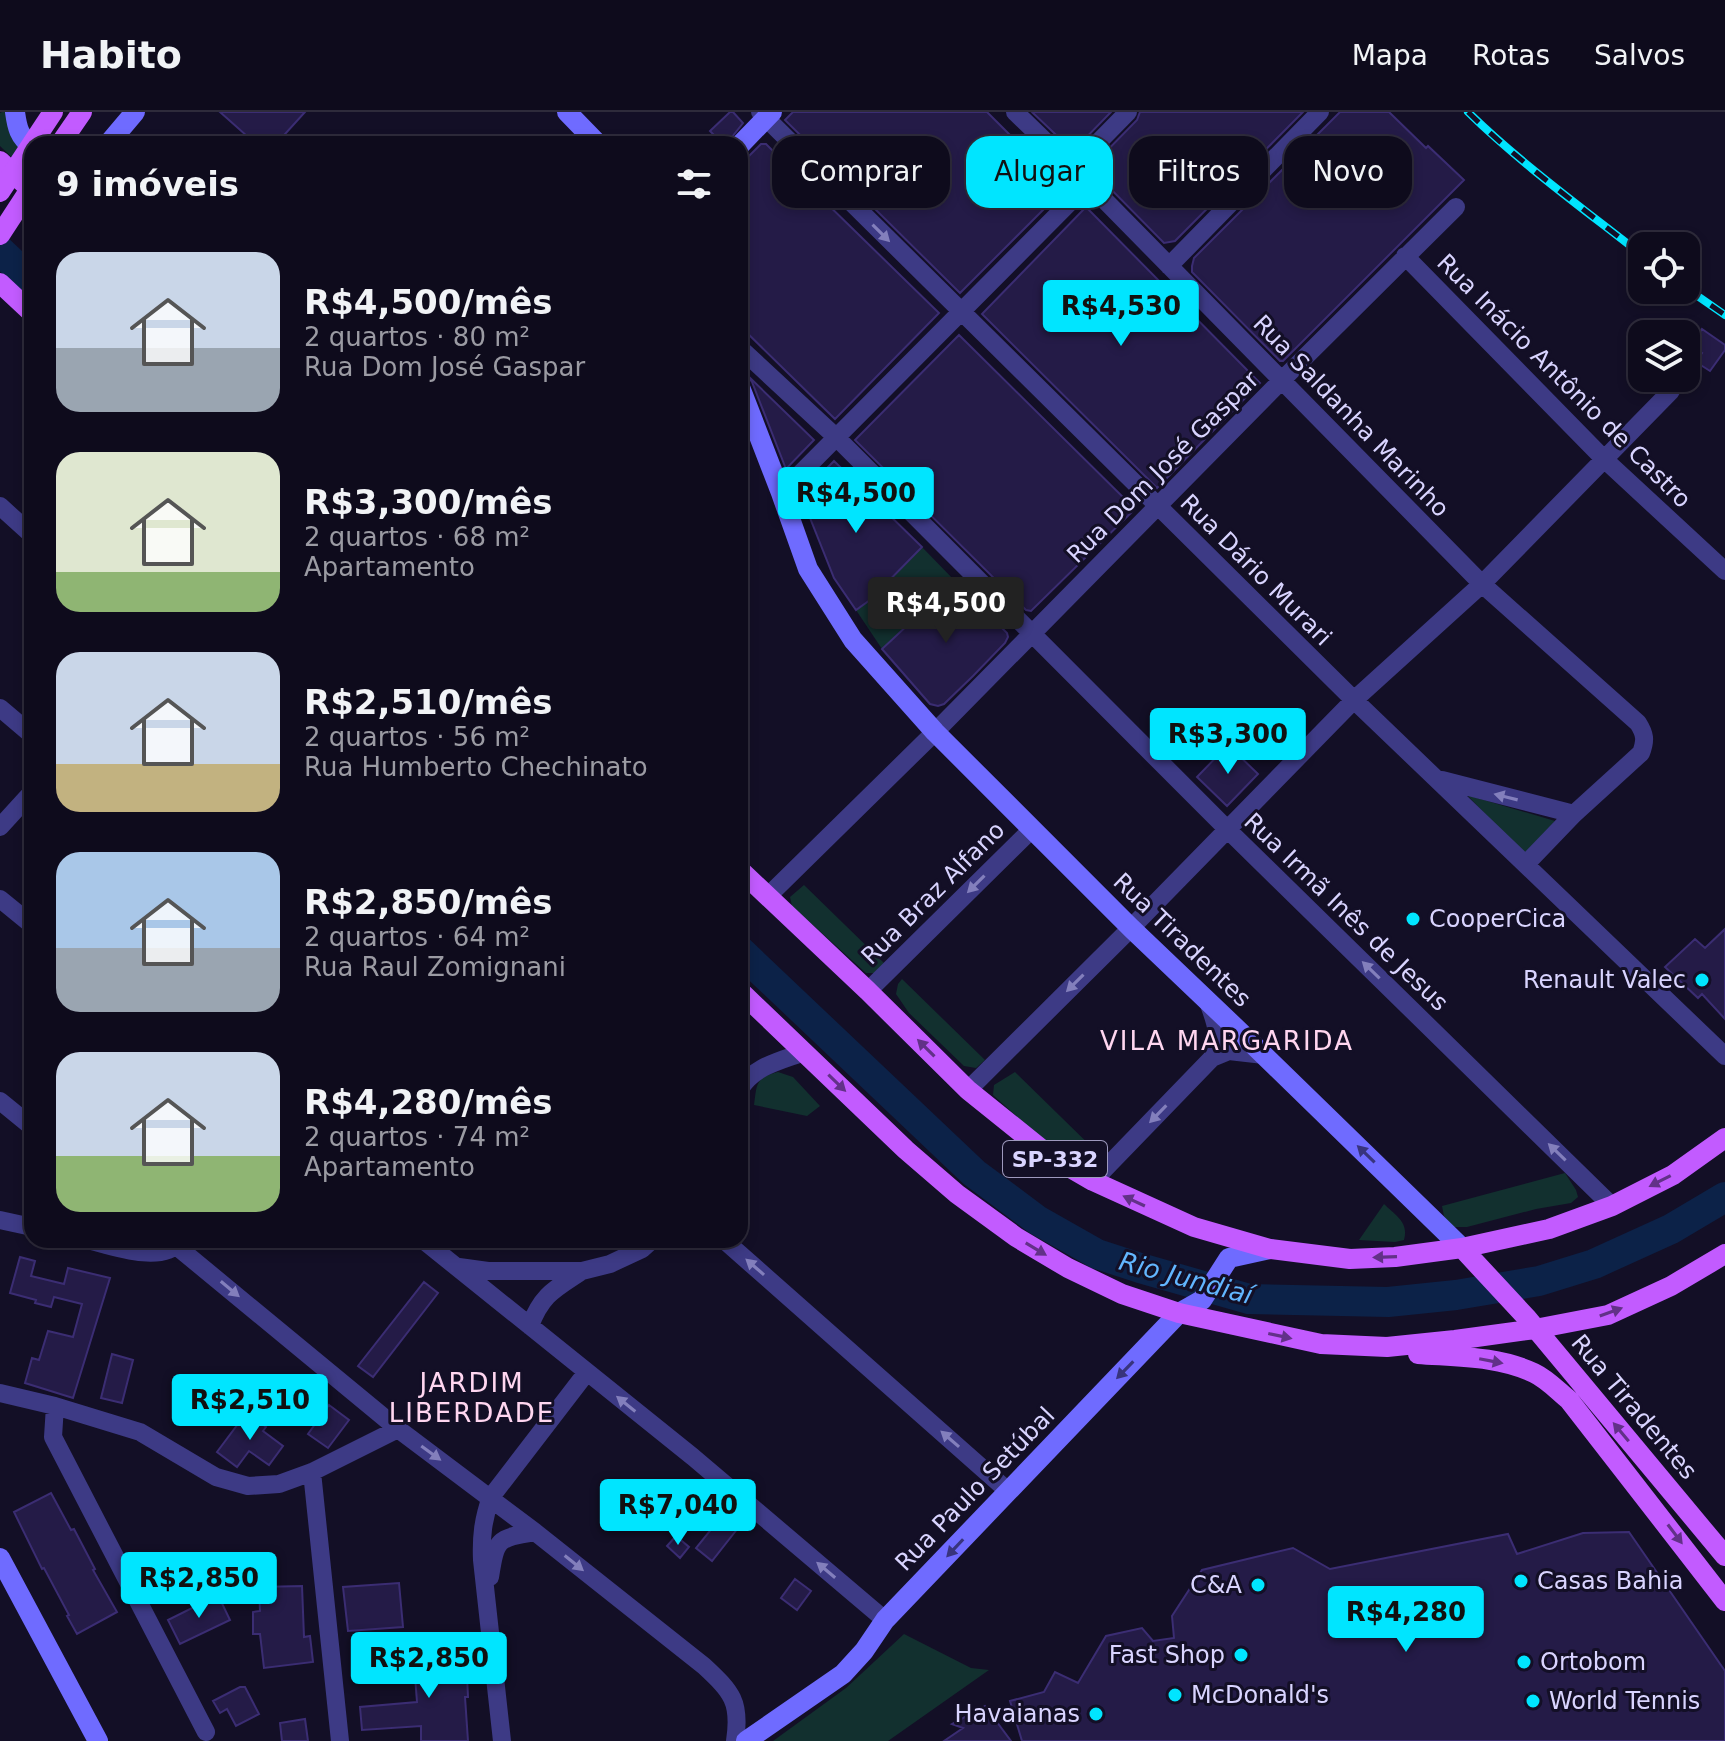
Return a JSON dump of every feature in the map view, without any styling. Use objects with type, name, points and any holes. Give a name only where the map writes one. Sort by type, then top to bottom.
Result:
[{"type":"main road","points":[[35,136],[53,112]]},
{"type":"main road","points":[[66,136],[82,112]]},
{"type":"main road","points":[[0,192],[24,154]]},
{"type":"main road","points":[[0,161],[24,181]]},
{"type":"main road","points":[[0,235],[24,200]]},
{"type":"main road","points":[[3,292],[24,307]]},
{"type":"main road","name":"SP-332","points":[[748,877],[968,1090],[1050,1156],[1093,1181],[1194,1227],[1270,1249],[1350,1259],[1395,1257],[1462,1248],[1549,1229],[1612,1206],[1673,1175],[1725,1138]]},
{"type":"main road","points":[[748,999],[906,1150],[957,1194],[1016,1237],[1068,1268],[1179,1313],[1321,1344],[1387,1347],[1455,1340],[1530,1323],[1608,1315],[1671,1286],[1725,1254]]},
{"type":"main road","name":"Rua Tiradentes","points":[[1462,1248],[1530,1323],[1725,1556]]},
{"type":"main road","points":[[1202,1300],[1219,1323]]},
{"type":"main road","name":"Rua Tiradentes","points":[[1387,1347],[1419,1354],[1464,1356],[1515,1366],[1537,1375],[1569,1400],[1725,1601]]},
{"type":"street","points":[[15,112],[17,127],[24,141]]},
{"type":"street","points":[[115,136],[135,112]]},
{"type":"street","points":[[567,112],[590,136]]},
{"type":"street","name":"Rua Saldanha Marinho","points":[[1015,112],[1040,136]]},
{"type":"street","points":[[1104,136],[1128,112]]},
{"type":"street","points":[[1169,266],[1320,112]]},
{"type":"street","points":[[748,136],[766,114]]},
{"type":"street","name":"Rua Dário Murari","points":[[766,114],[1157,507],[1725,1056]]},
{"type":"street","name":"Rua Dom José Gaspar","points":[[768,896],[1456,207]]},
{"type":"street","points":[[781,493],[1064,208]]},
{"type":"street","name":"Rua Saldanha Marinho","points":[[1112,208],[1482,584],[1638,723],[1644,732],[1645,742],[1641,753],[1574,814]]},
{"type":"street","name":"Rua Inácio Antônio de Castro","points":[[1405,256],[1604,459],[1725,571]]},
{"type":"street","name":"Rua Irmã Inês de Jesus","points":[[748,355],[837,438],[1228,830],[1612,1206]]},
{"type":"street","points":[[968,1090],[1354,700],[1482,584],[1670,392]]},
{"type":"street","name":"Rua Tiradentes","points":[[748,408],[808,569],[853,640],[935,732],[1131,928],[1462,1248]]},
{"type":"street","points":[[0,506],[24,528]]},
{"type":"street","points":[[0,708],[24,728]]},
{"type":"street","points":[[1438,779],[1574,814],[1526,864]]},
{"type":"street","points":[[0,827],[24,801]]},
{"type":"street","name":"Rua Braz Alfano","points":[[868,991],[1032,829]]},
{"type":"street","points":[[0,899],[24,918]]},
{"type":"street","points":[[1208,1002],[1218,1037],[1212,1058]]},
{"type":"street","points":[[1093,1181],[1212,1058],[1229,1051],[1264,1055]]},
{"type":"street","points":[[748,1077],[756,1070],[804,1052]]},
{"type":"street","points":[[0,1101],[24,1120]]},
{"type":"street","points":[[0,1220],[24,1225]]},
{"type":"street","points":[[125,1248],[148,1254],[162,1248]]},
{"type":"street","points":[[183,1248],[398,1429],[491,1497],[704,1666],[726,1686],[735,1704],[738,1722],[735,1741]]},
{"type":"street","points":[[433,1248],[693,1457],[885,1620]]},
{"type":"street","points":[[455,1266],[488,1271],[582,1271],[610,1264],[643,1248]]},
{"type":"street","points":[[733,1248],[1008,1491]]},
{"type":"street","name":"Rua Paulo Setúbal","points":[[746,1741],[843,1674],[864,1651],[885,1620],[1008,1491],[1179,1313],[1202,1300],[1229,1258],[1270,1249]]},
{"type":"street","points":[[530,1326],[542,1300],[582,1271]]},
{"type":"street","points":[[502,1741],[482,1560],[484,1517],[491,1497],[587,1372]]},
{"type":"street","points":[[0,1393],[140,1432],[216,1477],[248,1486],[279,1484],[312,1472],[398,1429]]},
{"type":"street","points":[[55,1406],[53,1437],[206,1732]]},
{"type":"street","points":[[312,1472],[340,1741]]},
{"type":"street","points":[[486,1599],[495,1548],[501,1540],[510,1536],[535,1532]]},
{"type":"street","points":[[0,1558],[98,1741]]},
{"type":"green space","points":[[9,112],[24,138],[24,169],[0,146],[0,113]]},
{"type":"green space","points":[[922,547],[955,581],[882,649],[856,610],[870,600]]},
{"type":"green space","points":[[1467,795],[1555,821],[1524,854]]},
{"type":"green space","points":[[804,885],[884,963],[874,973],[866,973],[792,906],[790,897]]},
{"type":"green space","points":[[902,979],[985,1060],[976,1068],[964,1066],[909,1013],[896,994]]},
{"type":"green space","points":[[778,1072],[793,1077],[820,1106],[807,1116],[754,1105],[758,1083]]},
{"type":"green space","points":[[1015,1072],[1105,1160],[1085,1168],[1044,1141],[993,1095],[994,1085]]},
{"type":"green space","points":[[1565,1173],[1578,1197],[1571,1203],[1467,1227],[1453,1227],[1444,1216],[1442,1206]]},
{"type":"green space","points":[[1384,1204],[1403,1224],[1404,1240],[1359,1240]]},
{"type":"green space","points":[[904,1634],[971,1668],[989,1670],[888,1741],[773,1741],[846,1688]]},
{"type":"building","points":[[220,112],[305,112],[283,136],[247,136]]},
{"type":"building","points":[[730,112],[743,123],[733,136],[715,136],[710,131]]},
{"type":"building","points":[[793,112],[987,112],[1011,136],[966,136],[966,208],[1045,208],[960,293],[874,208],[950,208],[950,136],[801,136],[785,120]]},
{"type":"building","points":[[1032,112],[1111,112],[1088,136],[1057,136]]},
{"type":"building","points":[[1140,112],[1303,112],[1268,147],[1268,136],[1129,136],[1129,208],[1113,191],[1113,145],[1137,120]]},
{"type":"building","points":[[1340,112],[1389,112],[1464,180],[1280,361],[1192,272],[1194,258],[1244,208],[1268,208],[1268,184],[1284,168],[1284,208],[1412,208],[1412,136],[1316,136]]},
{"type":"building","points":[[761,144],[772,150],[772,208],[832,208],[939,313],[835,419],[748,334],[748,157]]},
{"type":"building","points":[[1087,208],[1260,383],[1157,488],[982,314]]},
{"type":"building","points":[[1129,208],[1208,208],[1175,241],[1164,243]]},
{"type":"building","points":[[1702,329],[1725,345],[1725,350],[1710,371],[1700,365]]},
{"type":"building","points":[[959,335],[1135,509],[1031,611],[1026,610],[855,440]]},
{"type":"building","points":[[748,376],[814,440],[786,469]]},
{"type":"building","points":[[834,461],[922,547],[870,600],[856,610],[834,578],[806,508],[797,499]]},
{"type":"building","points":[[955,581],[1008,637],[973,676],[938,706],[930,704],[882,649]]},
{"type":"building","points":[[1228,745],[1258,774],[1227,806],[1197,777]]},
{"type":"building","name":"Renault Valec","points":[[1725,929],[1725,1019],[1702,994],[1698,998],[1665,967],[1695,939],[1705,948]]},
{"type":"building","points":[[20,1257],[35,1261],[31,1276],[64,1284],[68,1268],[110,1278],[73,1398],[25,1383],[32,1358],[39,1360],[48,1331],[73,1337],[82,1304],[54,1297],[51,1307],[10,1293]]},
{"type":"building","points":[[424,1282],[438,1293],[373,1377],[358,1366]]},
{"type":"building","points":[[112,1354],[133,1360],[122,1403],[101,1398]]},
{"type":"building","points":[[329,1405],[349,1420],[328,1448],[308,1434]]},
{"type":"building","points":[[247,1412],[266,1427],[263,1431],[283,1446],[269,1465],[249,1451],[237,1467],[217,1452]]},
{"type":"building","points":[[51,1493],[71,1530],[74,1529],[117,1612],[77,1634],[14,1512]]},
{"type":"building","points":[[722,1516],[738,1528],[712,1561],[696,1548]]},
{"type":"building","points":[[1629,1532],[1725,1671],[1725,1741],[1022,1741],[1010,1701],[1044,1692],[1055,1672],[1078,1683],[1106,1636],[1142,1628],[1153,1641],[1174,1638],[1172,1616],[1202,1570],[1293,1548],[1330,1569],[1508,1534],[1517,1554],[1583,1533]]},
{"type":"building","points":[[676,1536],[689,1547],[680,1558],[667,1546]]},
{"type":"building","points":[[795,1579],[811,1591],[797,1610],[781,1598]]},
{"type":"building","points":[[399,1583],[403,1627],[348,1631],[343,1587]]},
{"type":"building","points":[[302,1586],[304,1637],[310,1636],[313,1662],[264,1668],[260,1634],[253,1634],[253,1612],[260,1611],[259,1587]]},
{"type":"building","points":[[218,1595],[230,1620],[180,1644],[168,1620]]},
{"type":"building","points":[[459,1647],[462,1676],[467,1676],[468,1741],[421,1741],[421,1726],[362,1730],[360,1707],[417,1702],[413,1650]]},
{"type":"building","points":[[245,1687],[259,1714],[236,1726],[227,1709],[220,1713],[213,1701]]},
{"type":"building","points":[[985,1706],[1011,1741],[944,1741],[963,1728],[952,1724]]},
{"type":"building","points":[[305,1719],[308,1741],[282,1741],[280,1723]]},
{"type":"waterway","name":"Rio Jundiaí","points":[[0,251],[24,274]]},
{"type":"waterway","name":"Rio Jundiaí","points":[[748,959],[974,1173],[1037,1220],[1097,1254],[1249,1299],[1388,1302],[1456,1295],[1539,1281],[1594,1264],[1671,1229],[1725,1197]]},
{"type":"railway","points":[[1468,112],[1531,168],[1628,244]]},
{"type":"railway","points":[[1700,298],[1725,315]]},
{"type":"place","name":"CooperCica","points":[[1413,919]]},
{"type":"place","name":"Renault Valec","points":[[1702,980]]},
{"type":"place","name":"Casas Bahia","points":[[1521,1581]]},
{"type":"place","name":"C&A","points":[[1258,1585]]},
{"type":"place","name":"Fast Shop","points":[[1241,1655]]},
{"type":"place","name":"Ortobom","points":[[1524,1662]]},
{"type":"place","name":"McDonald's","points":[[1175,1695]]},
{"type":"place","name":"World Tennis","points":[[1533,1701]]},
{"type":"place","name":"Havaianas","points":[[1096,1714]]},
{"type":"district","name":"VILA MARGARIDA","points":[[1227,1041]]},
{"type":"district","name":"JARDIM LIBERDADE","points":[[472,1398]]}]
